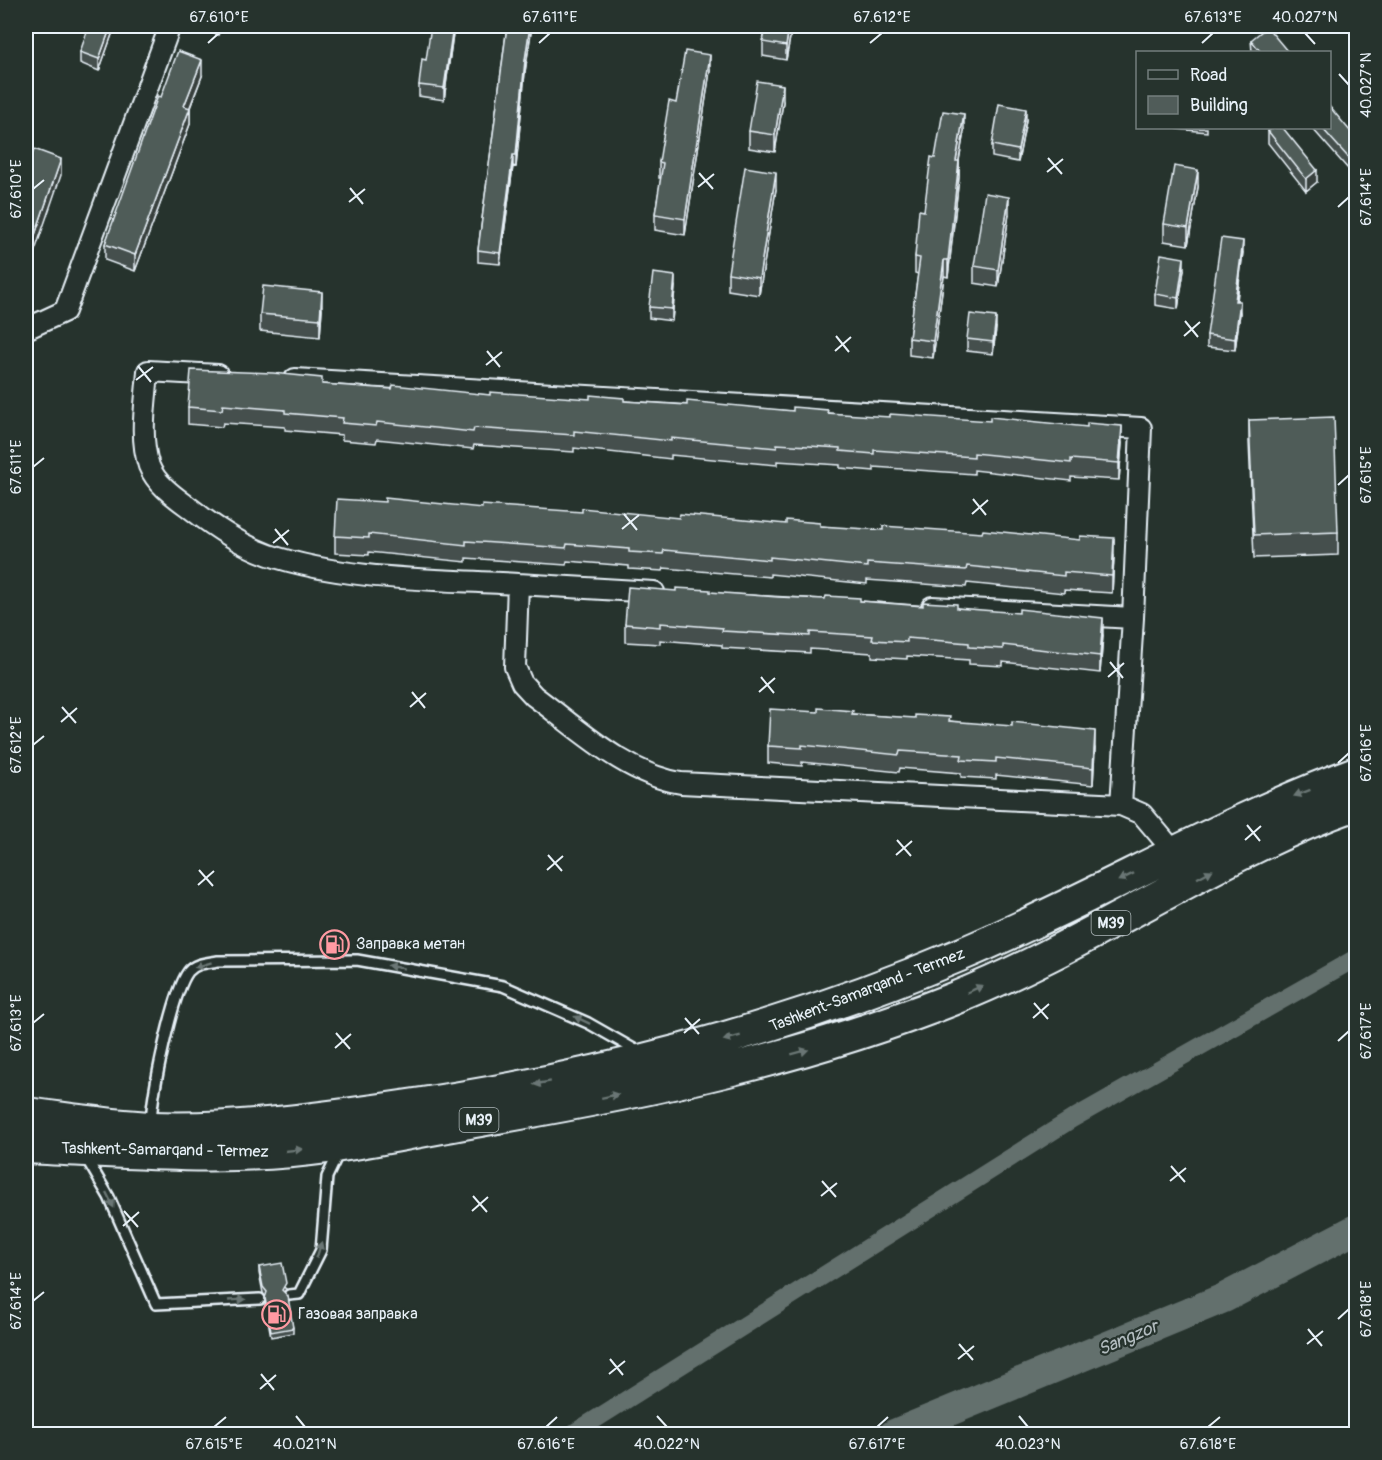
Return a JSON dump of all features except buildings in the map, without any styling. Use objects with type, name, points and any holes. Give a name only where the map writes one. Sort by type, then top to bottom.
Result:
[{"type":"highway","name":"Tashkent-Samarqand - Termez","points":[[26,1114],[151,1128],[284,1124],[433,1103],[580,1076],[651,1060],[763,1029],[854,998],[1023,926],[1284,800],[1356,773]]},
{"type":"highway","name":"Tashkent-Samarqand - Termez","points":[[26,1147],[238,1154],[342,1144],[567,1105],[750,1065],[825,1045],[954,999],[1042,959],[1297,825],[1356,804]]},
{"type":"highway","points":[[1023,926],[1036,930],[1043,936],[1045,950],[1042,959]]},
{"type":"street","points":[[26,329],[65,311],[170,26]]},
{"type":"street","points":[[232,375],[148,370],[143,438],[150,468],[168,492],[209,523],[266,554],[310,567],[398,577],[672,593]]},
{"type":"street","points":[[280,378],[1141,428],[1133,618],[1121,805]]},
{"type":"street","points":[[518,584],[515,667],[522,683],[534,696],[636,770],[658,779],[681,783],[1121,805],[1142,814],[1175,853]]},
{"type":"street","points":[[908,606],[1133,618]]},
{"type":"lane","points":[[151,1128],[152,1100],[178,991],[188,971],[198,964],[218,961],[357,960],[503,986],[588,1023],[651,1060]]},
{"type":"lane","points":[[289,1295],[299,1294],[321,1250],[327,1177],[342,1144]]},
{"type":"lane","points":[[81,1149],[109,1197],[156,1304],[260,1299]]},
{"type":"waterway","points":[[572,1434],[1072,1119],[1356,958]]},
{"type":"waterway","name":"Sangzor","points":[[894,1434],[1224,1298],[1356,1229]]},
{"type":"place","name":"Заправка метан","points":[[335,944]]},
{"type":"place","name":"Газовая заправка","points":[[277,1314]]}]
